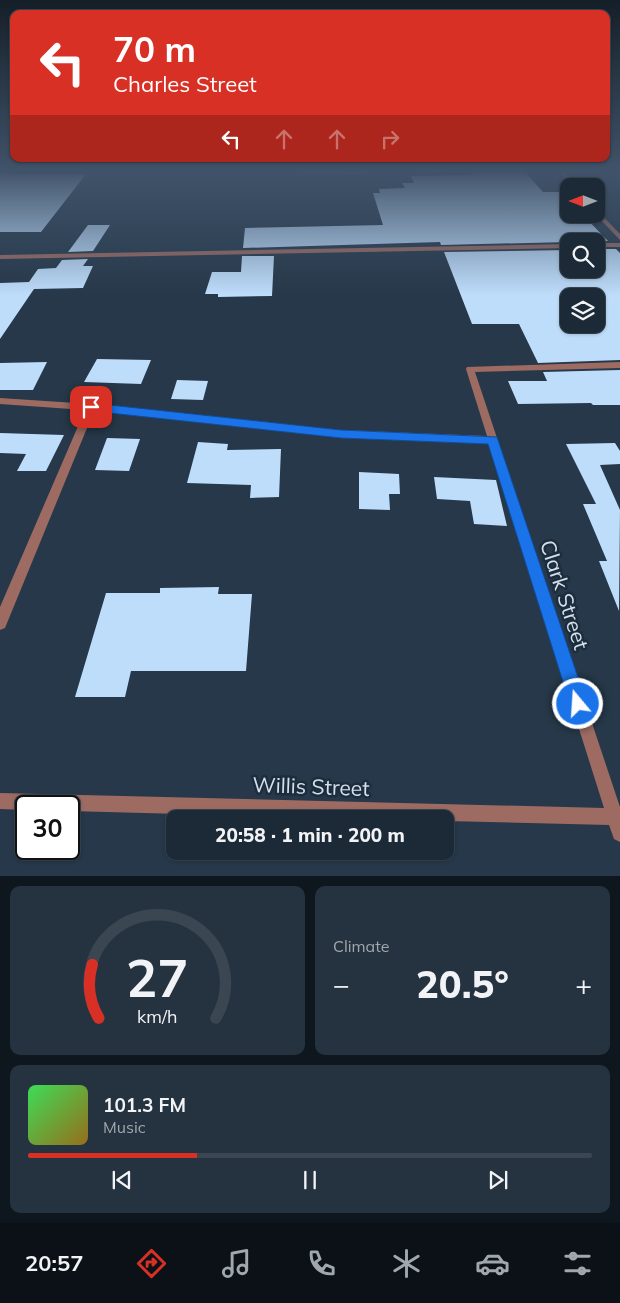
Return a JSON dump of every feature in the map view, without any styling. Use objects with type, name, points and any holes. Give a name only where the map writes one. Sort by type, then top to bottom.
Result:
[{"type":"street","points":[[605,221],[620,238]]},
{"type":"street","points":[[605,245],[620,245]]},
{"type":"street","points":[[0,257],[560,246]]},
{"type":"street","name":"Clark Street","points":[[618,823],[470,368],[620,365]]},
{"type":"street","points":[[0,401],[91,407],[341,434],[493,440]]},
{"type":"street","points":[[0,623],[91,407]]},
{"type":"street","name":"Willis Street","points":[[0,801],[618,823]]},
{"type":"building","points":[[0,213],[56,213],[41,232],[0,232]]},
{"type":"building","points":[[379,213],[560,213],[560,223],[591,223],[600,233],[560,233],[560,242],[441,245],[440,242],[243,248],[245,228],[383,225]]},
{"type":"building","points":[[88,225],[110,225],[93,251],[68,252]]},
{"type":"building","points":[[605,249],[616,249],[620,253],[620,360],[538,363],[519,324],[472,324],[444,252],[560,250],[560,278],[605,278]]},
{"type":"building","points":[[242,256],[274,256],[272,296],[218,297],[218,294],[205,294],[212,272],[241,272]]},
{"type":"building","points":[[88,259],[83,266],[93,266],[83,288],[34,289],[0,339],[0,283],[29,282],[38,269],[56,268],[62,260]]},
{"type":"building","points":[[97,359],[151,360],[141,384],[84,382]]},
{"type":"building","points":[[47,362],[33,390],[0,390],[0,363]]},
{"type":"building","points":[[620,370],[620,405],[593,405],[591,403],[518,404],[508,381],[547,381],[543,372]]},
{"type":"building","points":[[177,380],[208,381],[203,400],[171,399]]},
{"type":"building","points":[[0,433],[64,435],[46,471],[17,471],[26,454],[0,453]]},
{"type":"building","points":[[107,438],[140,439],[129,471],[95,470]]},
{"type":"building","points":[[198,442],[228,444],[227,450],[281,449],[279,497],[250,498],[251,485],[187,483]]},
{"type":"building","points":[[615,443],[620,451],[620,464],[600,465],[620,510],[619,611],[599,561],[607,561],[583,504],[596,504],[566,444]]},
{"type":"building","points":[[359,472],[399,474],[400,494],[389,494],[390,510],[359,509]]},
{"type":"building","points":[[434,477],[496,480],[507,526],[474,524],[470,501],[437,499]]},
{"type":"building","points":[[219,587],[218,594],[252,594],[246,671],[131,671],[125,697],[75,697],[106,593],[160,593],[160,588]]},
{"type":"route","points":[[91,407],[341,434],[493,440],[578,704]]}]
